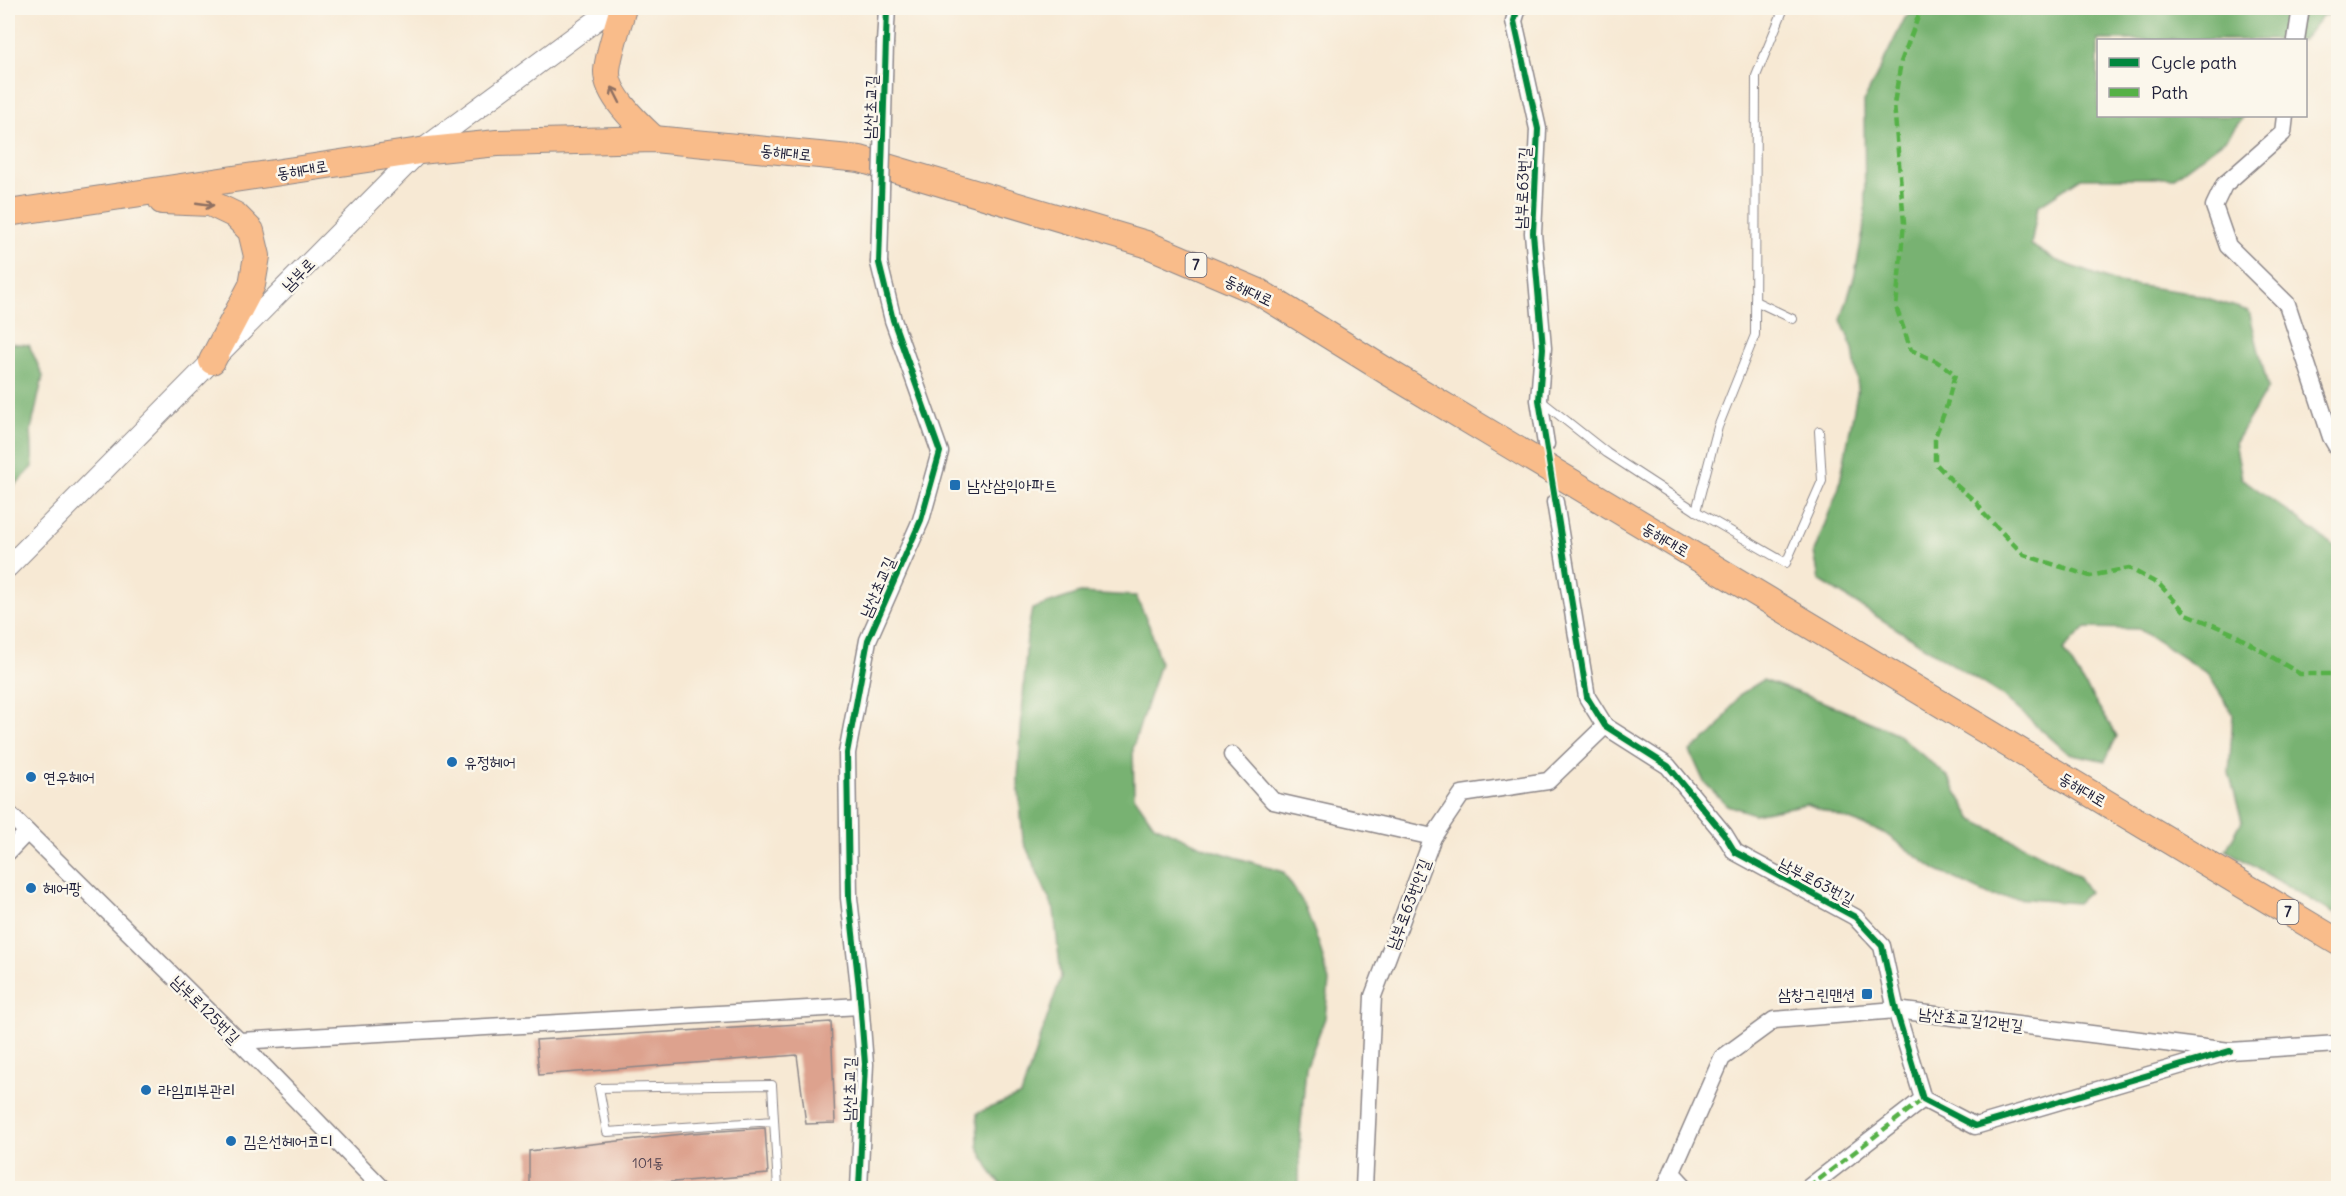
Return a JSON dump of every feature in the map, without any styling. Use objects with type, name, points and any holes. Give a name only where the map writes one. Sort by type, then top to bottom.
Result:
[{"type":"main road","points":[[623,8],[607,73],[615,96],[629,115],[654,139]]},
{"type":"main road","name":"동해대로","points":[[8,213],[420,151],[497,143],[654,139],[860,159],[1146,244],[1258,292],[2338,942]]},
{"type":"main road","points":[[105,199],[210,203],[235,215],[251,231],[257,256],[252,285],[212,361]]},
{"type":"street","name":"남부로","points":[[8,567],[420,151],[613,8]]},
{"type":"street","name":"남산초교길","points":[[859,1188],[865,1064],[849,898],[847,753],[868,640],[921,520],[940,452],[893,320],[879,263],[887,8]]},
{"type":"street","name":"남부로63번길","points":[[1518,8],[1515,21],[1539,129],[1533,233],[1543,348],[1539,400],[1546,444]]},
{"type":"street","points":[[2296,39],[2301,8]]},
{"type":"street","points":[[2285,117],[2283,133],[2224,185],[2214,206],[2228,246],[2287,304],[2331,437],[2338,449]]},
{"type":"street","name":"남부로63번길","points":[[1555,502],[1587,698],[1605,726],[1668,766],[1724,834],[1735,852],[1855,917],[1882,946],[1896,1010],[1923,1099]]},
{"type":"street","name":"남부로63번안길","points":[[1364,1188],[1373,996],[1433,837],[1462,794],[1548,781],[1605,726]]},
{"type":"street","points":[[1232,755],[1273,801],[1433,837]]},
{"type":"street","name":"남부로125번길","points":[[8,813],[238,1041],[382,1188]]},
{"type":"street","points":[[8,852],[27,832]]},
{"type":"street","points":[[238,1041],[860,1006]]},
{"type":"street","name":"남산초교길12번길","points":[[1665,1188],[1722,1058],[1774,1020],[1896,1010],[2230,1051],[2338,1044]]},
{"type":"street","points":[[1808,1188],[1923,1099],[1975,1126],[2230,1051]]},
{"type":"street","points":[[1672,1173],[1686,1188]]},
{"type":"lane","points":[[1696,511],[1718,427],[1755,335],[1756,76],[1784,8]]},
{"type":"lane","points":[[1755,301],[1793,319]]},
{"type":"lane","points":[[1539,400],[1607,453],[1696,511],[1786,563],[1822,481],[1819,431]]},
{"type":"lane","points":[[774,1121],[607,1132],[599,1088],[772,1085],[778,1188]]},
{"type":"green space","points":[[1918,8],[2338,8],[2338,13],[2322,16],[2304,39],[2097,39],[2097,117],[2243,117],[2227,138],[2173,178],[2081,178],[2038,206],[2031,245],[2055,260],[2118,283],[2191,293],[2249,311],[2268,388],[2235,442],[2242,478],[2338,549],[2338,916],[2226,850],[2242,821],[2229,773],[2233,714],[2208,674],[2139,629],[2086,628],[2063,650],[2117,736],[2105,761],[2068,753],[2003,696],[1819,580],[1814,552],[1839,487],[1858,388],[1853,349],[1841,320],[1855,274],[1865,221],[1864,101],[1905,18]]},
{"type":"green space","points":[[8,343],[29,345],[43,376],[31,430],[33,467],[8,492]]},
{"type":"green space","points":[[1080,593],[1136,596],[1151,630],[1160,663],[1133,747],[1134,796],[1154,825],[1206,848],[1283,872],[1304,904],[1320,947],[1329,982],[1325,1018],[1306,1068],[1300,1134],[1299,1188],[1004,1188],[990,1170],[978,1146],[977,1113],[1021,1095],[1061,977],[1054,910],[1023,840],[1018,779],[1027,635],[1032,609]]},
{"type":"green space","points":[[1763,680],[1821,701],[1896,733],[1947,776],[1973,820],[2056,862],[2079,877],[2089,892],[2077,903],[1991,896],[1936,870],[1884,833],[1807,804],[1754,814],[1727,805],[1704,782],[1690,751],[1716,731],[1739,695]]},
{"type":"building","points":[[831,1022],[835,1123],[806,1124],[797,1055],[539,1075],[536,1040]]},
{"type":"building","points":[[765,1128],[768,1174],[602,1188],[529,1188],[529,1151],[691,1133]]},
{"type":"marked path","points":[[1928,8],[1920,12],[1901,62],[1894,104],[1904,223],[1896,307],[1911,350],[1936,361],[1955,374],[1935,437],[1935,463],[1977,503],[1984,514],[2024,555],[2090,576],[2129,568],[2160,585],[2187,614],[2232,633],[2300,674],[2338,674]]},
{"type":"marked path","points":[[1808,1188],[1923,1099]]},
{"type":"cycle path","points":[[859,1188],[865,1064],[849,898],[847,753],[868,640],[921,520],[940,452],[893,320],[879,263],[887,8]]},
{"type":"cycle path","points":[[1518,8],[1514,21],[1538,129],[1533,233],[1543,348],[1539,400],[1587,697],[1605,726],[1668,766],[1724,834],[1735,852],[1855,917],[1882,946],[1896,1010],[1923,1099],[1975,1126],[2230,1051]]},
{"type":"place","name":"남산삼익아파트","points":[[955,485]]},
{"type":"place","name":"유정헤어","points":[[452,762]]},
{"type":"place","name":"연우헤어","points":[[31,777]]},
{"type":"place","name":"헤어팡","points":[[31,888]]},
{"type":"place","name":"삼창그린맨션","points":[[1867,994]]},
{"type":"place","name":"라임피부관리","points":[[146,1090]]},
{"type":"place","name":"김은선헤어코디","points":[[231,1141]]}]
